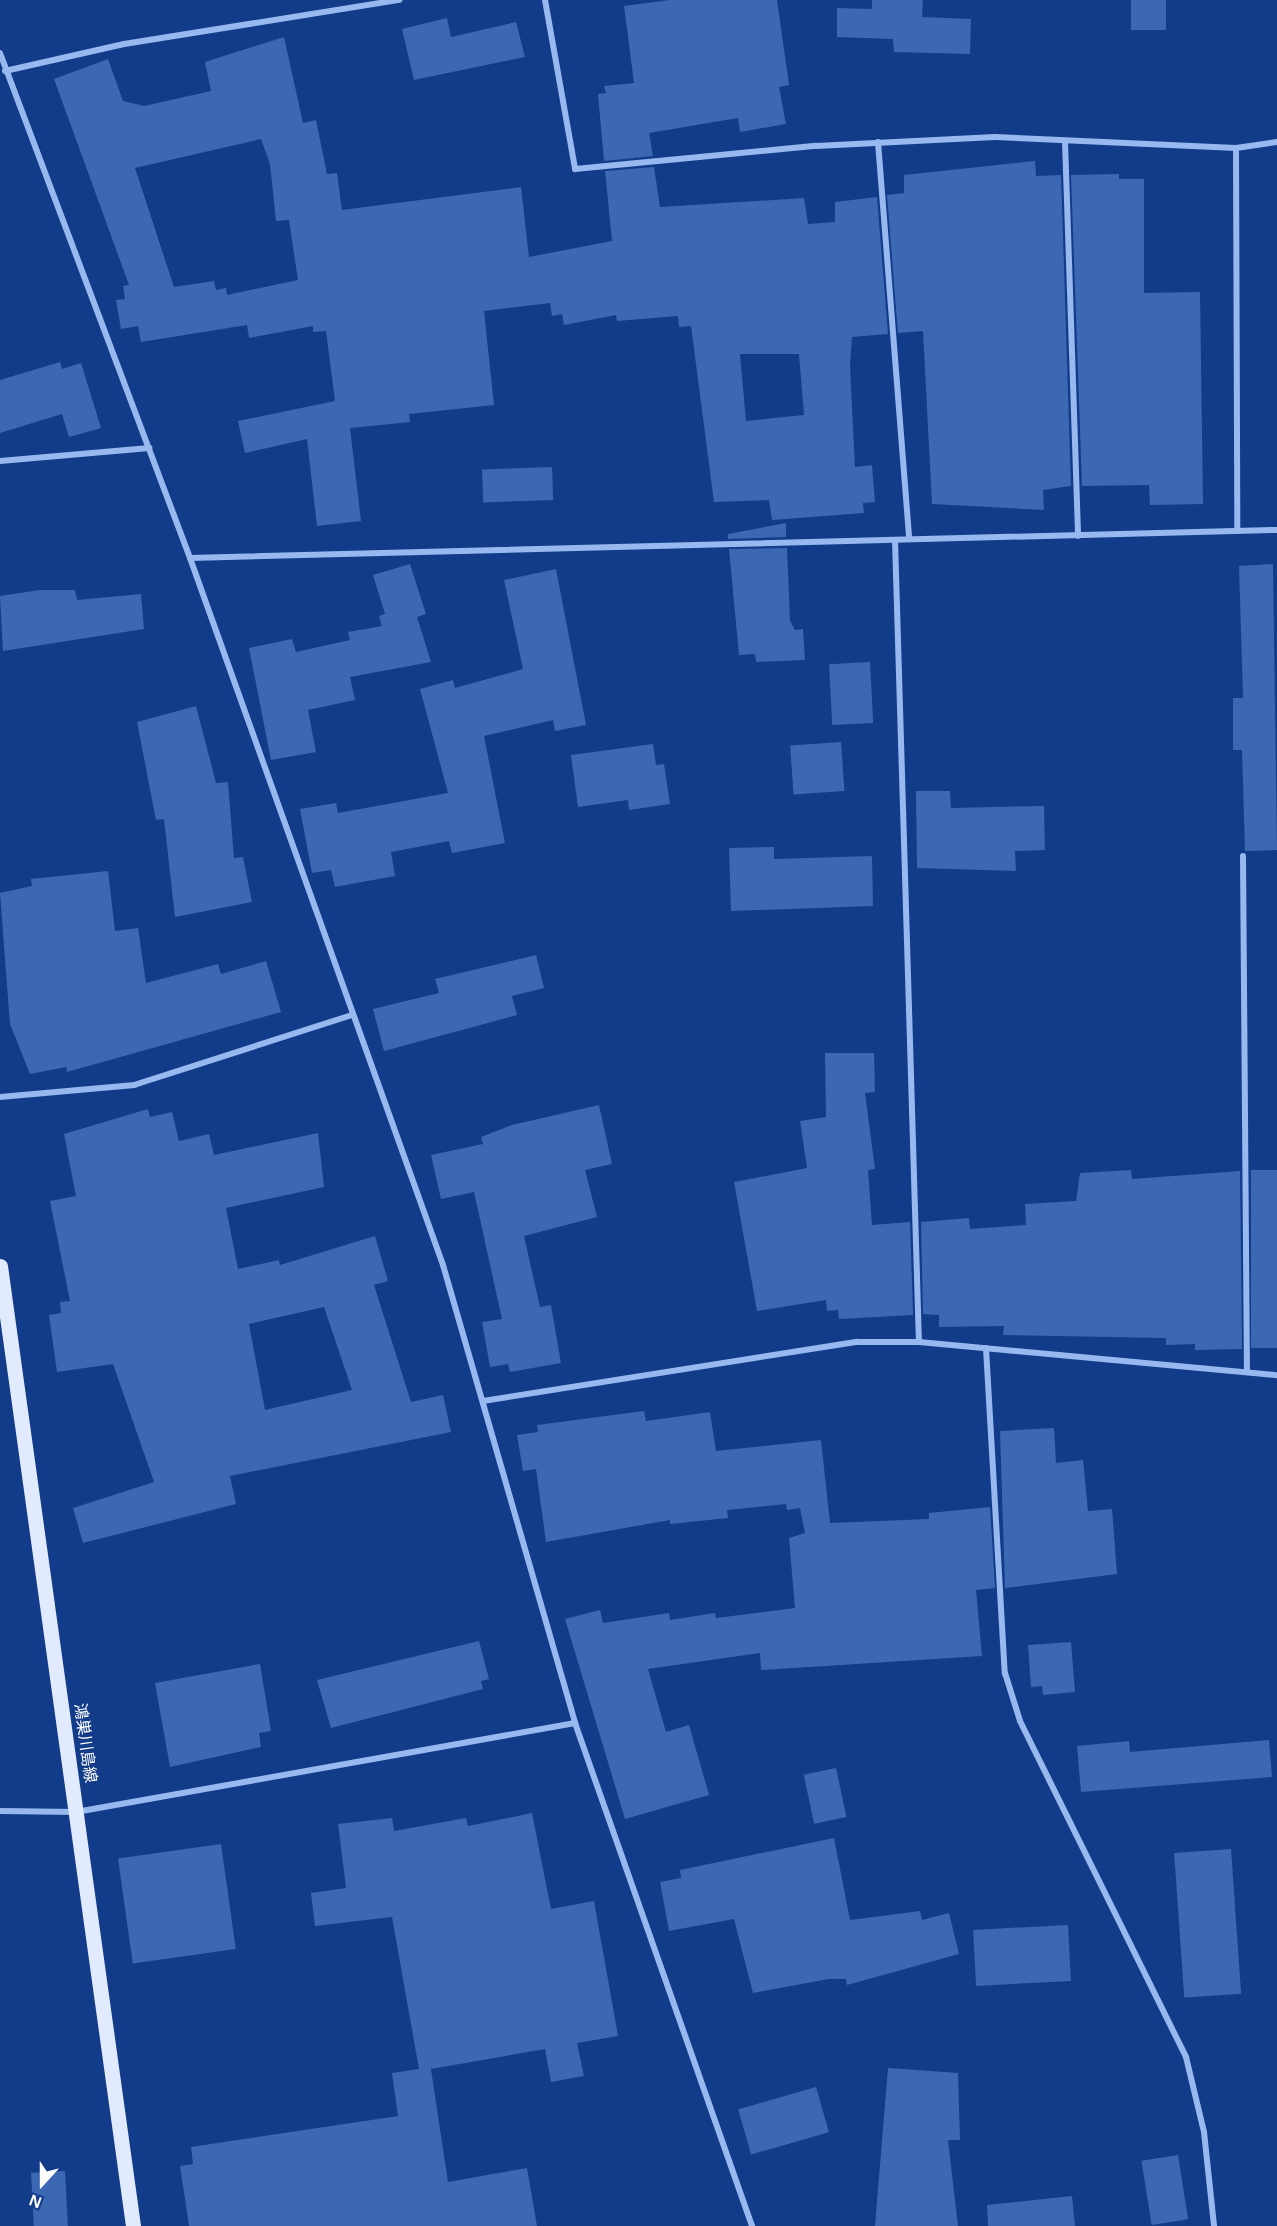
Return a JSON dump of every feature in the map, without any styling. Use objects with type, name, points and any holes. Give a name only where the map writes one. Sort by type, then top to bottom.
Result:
[{"type":"main road","name":"鴻巣川島線","points":[[0,1266],[133,2226]]},
{"type":"street","points":[[5,71],[124,44],[400,0]]},
{"type":"street","points":[[545,0],[575,169],[878,142],[995,137],[1236,148],[1277,141]]},
{"type":"street","points":[[0,53],[190,558],[443,1264],[575,1723],[752,2226]]},
{"type":"street","points":[[1065,141],[1078,536]]},
{"type":"street","points":[[878,142],[909,539]]},
{"type":"street","points":[[1236,148],[1237,529]]},
{"type":"street","points":[[0,461],[148,448]]},
{"type":"street","points":[[190,558],[1078,536],[1237,529],[1277,530]]},
{"type":"street","points":[[895,540],[919,1342]]},
{"type":"street","points":[[1243,856],[1246,1372]]},
{"type":"street","points":[[0,1097],[134,1085],[352,1015]]},
{"type":"street","points":[[483,1401],[857,1342],[919,1342],[1277,1375]]},
{"type":"street","points":[[986,1348],[1005,1673],[1020,1721],[1186,2057],[1204,2132],[1214,2226]]},
{"type":"street","points":[[0,1810],[76,1812],[575,1723]]},
{"type":"building","points":[[670,0],[777,0],[789,85],[779,87],[786,124],[740,132],[738,118],[649,133],[653,156],[604,161],[598,94],[606,93],[604,86],[634,83],[624,6]]},
{"type":"building","points":[[872,0],[923,0],[922,17],[971,19],[970,54],[894,52],[893,39],[837,37],[837,8],[872,9]]},
{"type":"building","points":[[1131,0],[1166,0],[1166,30],[1131,30]]},
{"type":"building","points":[[447,18],[451,37],[516,22],[525,57],[414,80],[402,29]]},
{"type":"building","points":[[284,37],[303,123],[316,120],[327,174],[337,173],[342,210],[521,187],[529,257],[612,241],[605,171],[654,167],[660,207],[804,198],[808,224],[835,222],[835,202],[877,197],[888,334],[852,337],[850,365],[855,467],[872,465],[875,502],[863,503],[864,513],[772,520],[769,500],[714,502],[691,326],[679,327],[678,316],[617,321],[616,315],[564,325],[562,314],[552,316],[550,303],[484,311],[494,405],[409,414],[410,422],[350,428],[361,521],[317,526],[307,439],[245,453],[238,421],[335,401],[326,331],[313,332],[313,326],[249,338],[247,325],[141,342],[138,326],[121,329],[116,300],[125,299],[123,286],[129,285],[54,79],[108,59],[123,101],[144,106],[211,91],[205,62]],"holes":[[[261,139],[270,164],[276,221],[289,220],[298,280],[227,295],[226,288],[216,290],[214,281],[174,287],[135,168]],[[740,354],[799,354],[804,415],[746,421]]]},
{"type":"building","points":[[1035,161],[1036,176],[1061,175],[1071,486],[1043,490],[1044,510],[932,504],[923,331],[898,333],[887,195],[904,193],[904,175]]},
{"type":"building","points":[[1119,174],[1119,179],[1144,179],[1144,293],[1200,292],[1203,504],[1150,505],[1149,485],[1082,486],[1071,175]]},
{"type":"building","points":[[60,362],[62,369],[81,363],[101,428],[69,437],[62,414],[0,433],[0,380]]},
{"type":"building","points":[[552,467],[553,500],[483,502],[482,469]]},
{"type":"building","points":[[786,523],[786,537],[728,539],[728,534]]},
{"type":"building","points":[[787,548],[790,621],[795,630],[803,629],[805,660],[756,662],[755,654],[739,655],[729,549]]},
{"type":"building","points":[[410,564],[426,614],[417,617],[431,662],[350,677],[355,700],[308,710],[316,752],[271,760],[249,648],[292,639],[296,652],[350,640],[348,632],[382,626],[379,616],[385,614],[373,575]]},
{"type":"building","points":[[1273,564],[1277,850],[1245,851],[1242,750],[1233,750],[1233,698],[1243,698],[1239,566]]},
{"type":"building","points":[[556,569],[586,725],[555,731],[553,720],[484,736],[505,843],[452,853],[449,841],[391,852],[395,876],[335,887],[331,870],[312,873],[300,809],[336,803],[338,813],[448,793],[420,689],[453,680],[455,688],[523,669],[504,580]]},
{"type":"building","points":[[40,590],[75,590],[77,600],[141,594],[144,629],[3,651],[0,596]]},
{"type":"building","points":[[870,662],[873,723],[832,725],[829,664]]},
{"type":"building","points":[[196,706],[216,783],[228,782],[234,858],[243,857],[252,902],[175,917],[164,819],[156,820],[137,722]]},
{"type":"building","points":[[841,742],[844,791],[794,794],[790,746]]},
{"type":"building","points":[[653,744],[656,765],[664,764],[670,804],[629,810],[628,800],[578,807],[571,755]]},
{"type":"building","points":[[916,791],[950,791],[951,808],[1044,806],[1045,850],[1015,851],[1016,871],[917,868]]},
{"type":"building","points":[[774,847],[774,859],[872,856],[873,906],[731,911],[729,848]]},
{"type":"building","points":[[108,871],[115,931],[138,928],[146,983],[218,964],[221,974],[266,961],[281,1012],[67,1072],[66,1067],[30,1074],[10,1024],[0,893],[32,886],[31,879]]},
{"type":"building","points":[[536,955],[544,988],[512,996],[517,1015],[384,1051],[373,1009],[439,993],[435,979]]},
{"type":"building","points":[[825,1053],[874,1053],[875,1092],[865,1093],[875,1169],[868,1170],[872,1225],[910,1222],[913,1315],[839,1319],[838,1310],[827,1311],[826,1300],[757,1311],[734,1182],[807,1168],[800,1121],[826,1117]]},
{"type":"building","points":[[599,1105],[612,1164],[585,1170],[597,1217],[524,1236],[540,1307],[551,1305],[561,1363],[510,1372],[508,1364],[490,1367],[482,1322],[502,1319],[474,1192],[441,1199],[431,1155],[483,1144],[481,1137],[512,1125]]},
{"type":"building","points":[[148,1109],[150,1117],[172,1112],[179,1141],[209,1134],[214,1155],[318,1133],[324,1187],[226,1208],[238,1269],[279,1260],[280,1265],[375,1236],[388,1281],[374,1285],[411,1402],[443,1395],[451,1432],[230,1476],[236,1504],[83,1543],[73,1508],[154,1482],[113,1364],[57,1372],[49,1315],[61,1313],[60,1302],[70,1301],[50,1201],[76,1196],[64,1134]],"holes":[[[324,1307],[352,1390],[265,1410],[249,1324]]]},
{"type":"building","points":[[1131,1170],[1132,1179],[1240,1171],[1242,1349],[1195,1350],[1195,1344],[1166,1345],[1166,1338],[1003,1335],[1004,1326],[939,1327],[939,1315],[923,1314],[921,1222],[969,1218],[970,1229],[1026,1225],[1025,1204],[1076,1201],[1080,1173]]},
{"type":"building","points":[[1251,1170],[1277,1170],[1277,1348],[1251,1348]]},
{"type":"building","points":[[644,1411],[646,1421],[710,1412],[716,1451],[821,1440],[830,1523],[929,1519],[929,1513],[990,1507],[995,1588],[976,1590],[982,1656],[761,1670],[760,1653],[648,1669],[666,1732],[689,1725],[709,1795],[625,1819],[565,1619],[600,1610],[603,1623],[669,1613],[670,1620],[715,1613],[716,1618],[795,1608],[789,1538],[805,1533],[800,1508],[787,1510],[786,1504],[727,1510],[728,1518],[670,1524],[670,1520],[546,1542],[536,1469],[523,1471],[517,1435],[538,1432],[537,1425]]},
{"type":"building","points":[[1054,1428],[1056,1463],[1083,1460],[1088,1511],[1112,1509],[1117,1574],[1005,1588],[1000,1431]]},
{"type":"building","points":[[479,1641],[489,1679],[481,1681],[483,1689],[331,1728],[317,1680]]},
{"type":"building","points":[[1071,1642],[1075,1692],[1043,1695],[1042,1686],[1031,1687],[1028,1645]]},
{"type":"building","points":[[260,1664],[271,1731],[259,1733],[261,1747],[170,1767],[155,1683]]},
{"type":"building","points":[[1269,1740],[1272,1777],[1081,1792],[1077,1746],[1129,1741],[1130,1752]]},
{"type":"building","points":[[836,1768],[846,1817],[814,1824],[804,1775]]},
{"type":"building","points":[[532,1813],[551,1909],[594,1901],[618,2036],[577,2043],[584,2076],[551,2082],[545,2049],[431,2069],[448,2182],[527,2168],[537,2226],[189,2226],[180,2166],[193,2164],[191,2147],[398,2116],[392,2073],[419,2069],[392,1917],[315,1926],[311,1893],[346,1888],[338,1824],[392,1818],[394,1831],[466,1818],[468,1826]]},
{"type":"building","points":[[834,1838],[850,1920],[920,1911],[922,1920],[949,1913],[959,1954],[847,1985],[846,1979],[829,1979],[753,1993],[734,1919],[669,1931],[660,1882],[681,1878],[680,1870]]},
{"type":"building","points":[[221,1844],[236,1949],[133,1963],[118,1858]]},
{"type":"building","points":[[1231,1849],[1241,1994],[1184,1998],[1174,1853]]},
{"type":"building","points":[[1068,1925],[1071,1981],[976,1986],[973,1930]]},
{"type":"building","points":[[888,2068],[958,2073],[960,2140],[948,2140],[958,2226],[875,2226]]},
{"type":"building","points":[[816,2087],[829,2132],[751,2155],[738,2109]]},
{"type":"building","points":[[1178,2155],[1188,2219],[1152,2225],[1141,2161]]},
{"type":"building","points":[[65,2171],[68,2226],[34,2226],[31,2173]]},
{"type":"building","points":[[1072,2196],[1075,2226],[988,2226],[987,2205]]}]
